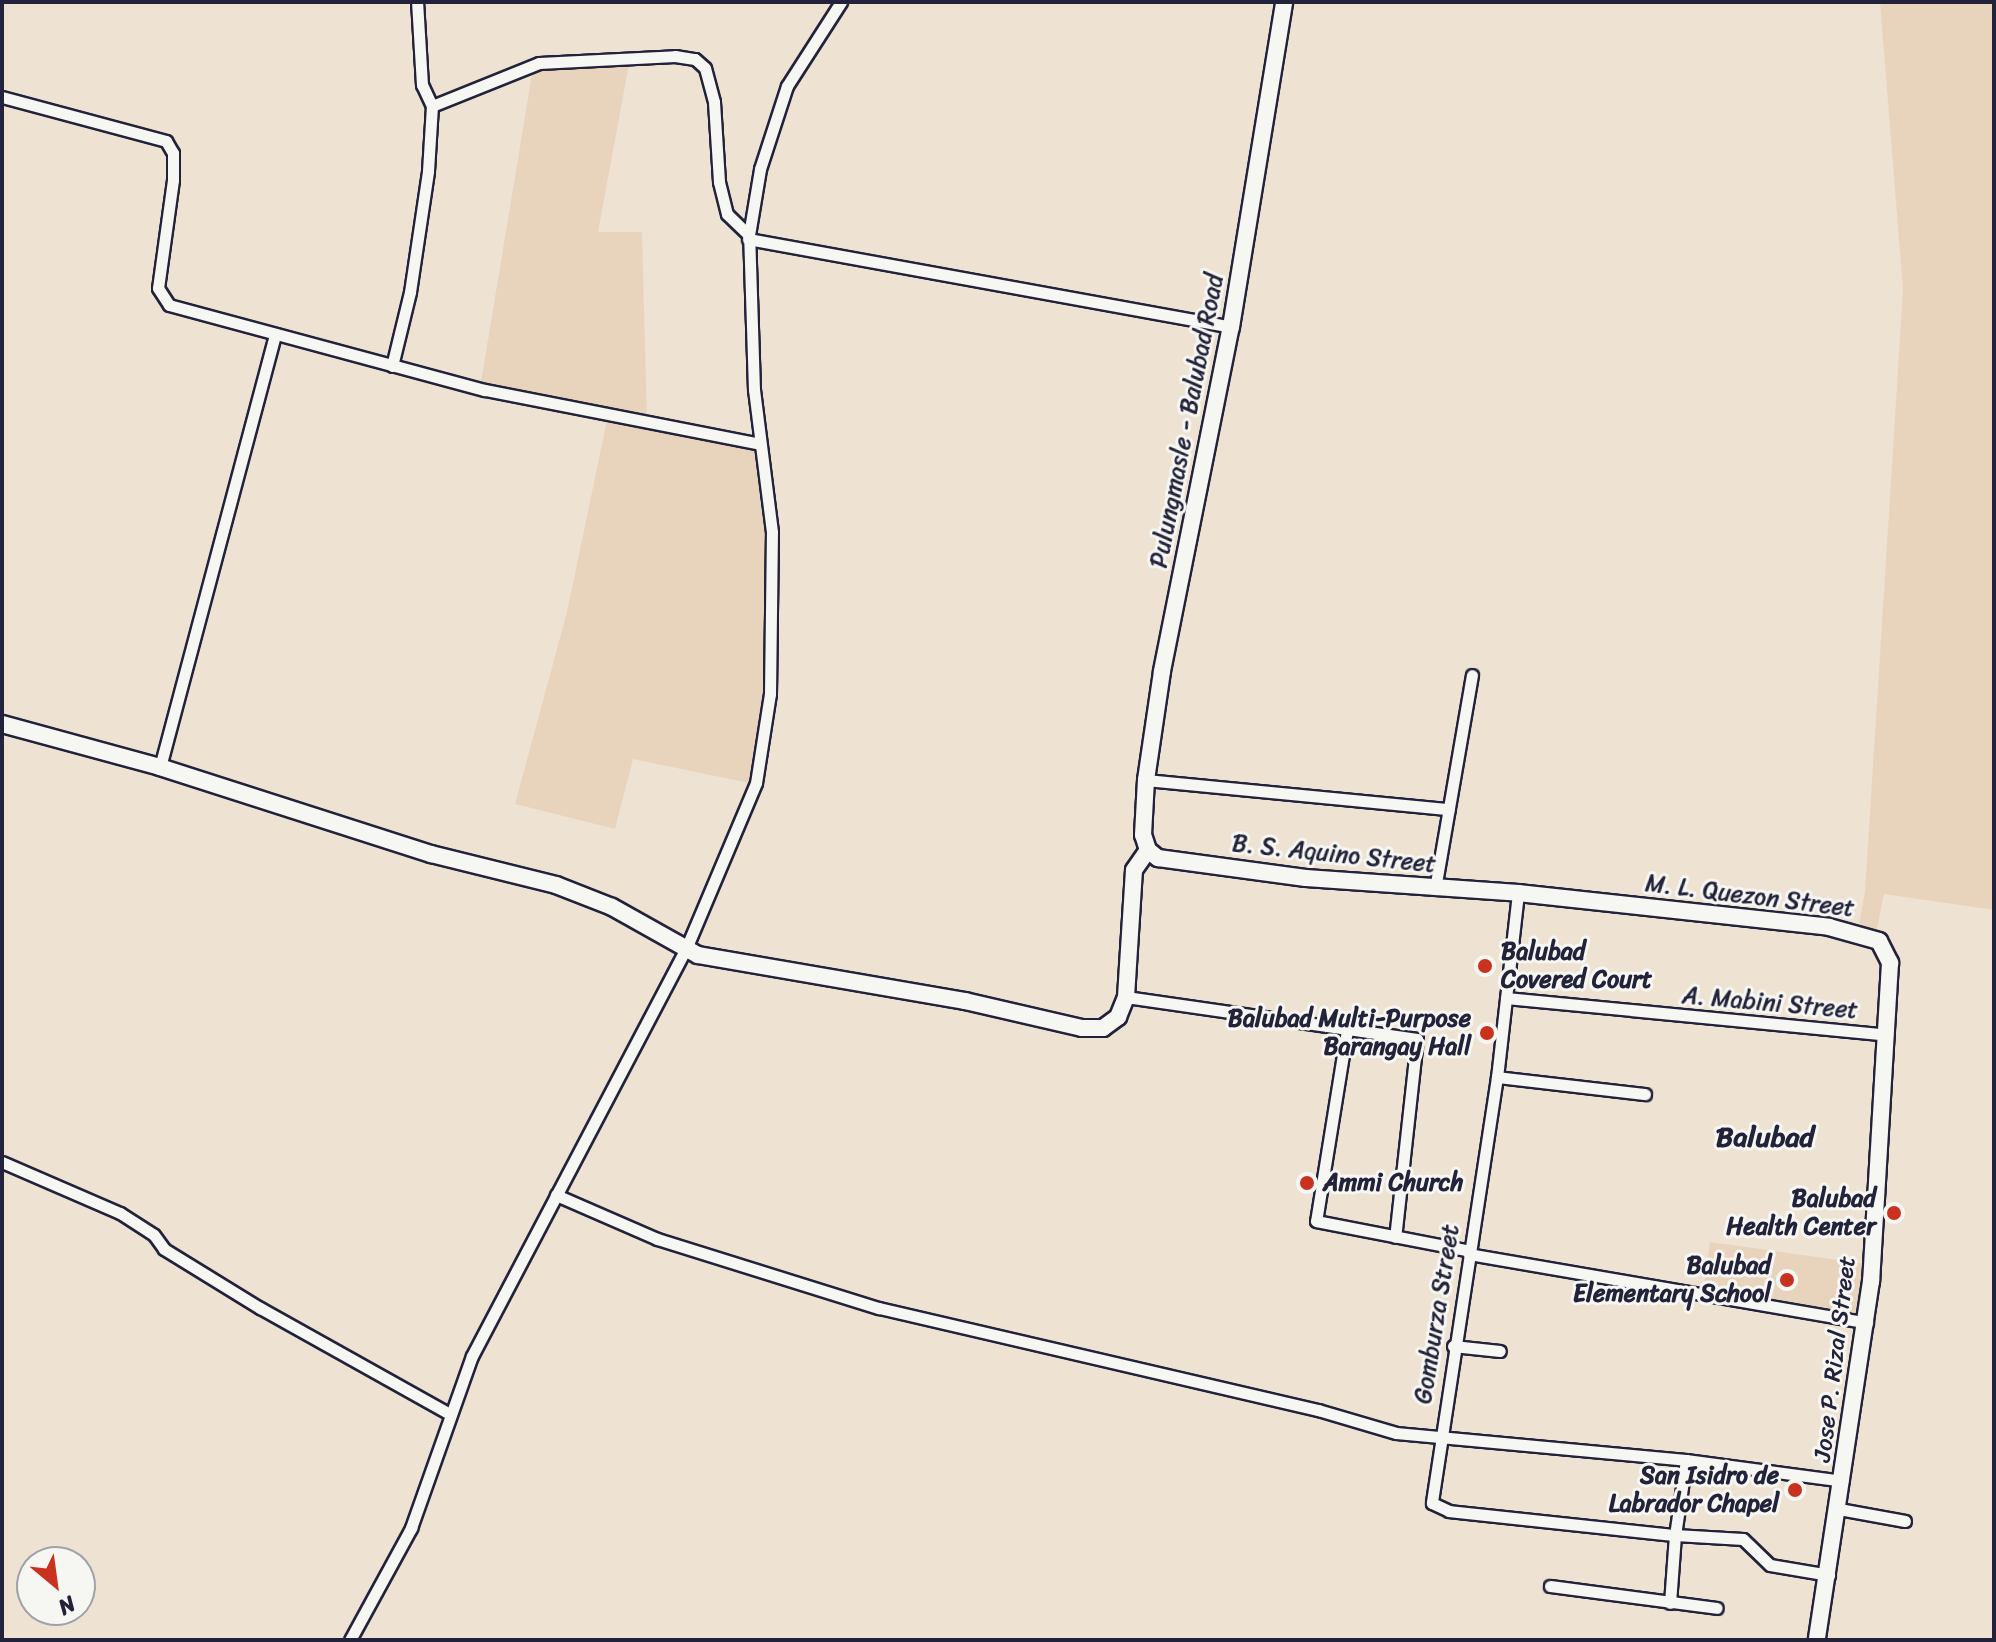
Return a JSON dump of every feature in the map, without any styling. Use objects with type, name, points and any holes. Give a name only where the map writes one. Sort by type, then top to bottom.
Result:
[{"type":"street","points":[[392,366],[425,199],[432,106],[422,85],[417,2]]},
{"type":"street","points":[[350,1640],[411,1528],[472,1356],[685,951],[756,783],[764,742],[772,650],[772,532],[760,444],[748,237],[760,169],[787,86],[841,2]]},
{"type":"street","name":"Pulungmasle - Balubad Road","points":[[1148,850],[1143,835],[1146,780],[1162,671],[1231,327],[1284,2]]},
{"type":"street","points":[[432,106],[539,63],[675,56],[695,59],[705,68],[714,102],[719,182],[727,214],[748,237],[1231,327]]},
{"type":"street","points":[[2,97],[166,141],[174,166],[158,278],[162,298],[179,309],[392,366],[584,412],[760,444]]},
{"type":"street","points":[[160,767],[275,334]]},
{"type":"street","points":[[1435,889],[1472,675]]},
{"type":"street","points":[[2,724],[160,767],[431,854],[556,885],[612,907],[685,951],[965,1001],[1082,1028],[1103,1028],[1118,1017],[1126,997],[1134,870],[1148,850]]},
{"type":"street","points":[[1146,780],[1449,809]]},
{"type":"street","name":"B. S. Aquino Street","points":[[1148,850],[1158,858],[1435,889],[1518,893]]},
{"type":"street","name":"Gomburza Street","points":[[1518,893],[1497,1077],[1440,1435],[1686,1460],[1843,1481]]},
{"type":"street","name":"M. L. Quezon Street","points":[[1518,893],[1829,927],[1871,937],[1890,963],[1887,1035]]},
{"type":"street","points":[[1126,997],[1417,1039],[1395,1237]]},
{"type":"street","name":"A. Mabini Street","points":[[1506,998],[1887,1035]]},
{"type":"street","points":[[1347,1030],[1316,1221],[1470,1253],[1867,1323]]},
{"type":"street","name":"Jose P. Rizal Street","points":[[1817,1640],[1867,1323],[1887,1035]]},
{"type":"street","points":[[1497,1077],[1645,1094]]},
{"type":"street","points":[[2,1162],[120,1213],[154,1235],[164,1249],[260,1308],[450,1414]]},
{"type":"street","points":[[556,1195],[657,1239],[763,1275],[954,1329],[1318,1410],[1396,1433],[1440,1435],[1432,1503],[1449,1511],[1675,1535],[1743,1539],[1770,1565],[1829,1575]]},
{"type":"street","points":[[1453,1346],[1500,1351]]},
{"type":"street","points":[[1670,1603],[1675,1535],[1686,1460]]},
{"type":"street","points":[[1839,1509],[1905,1521]]},
{"type":"street","points":[[1550,1586],[1717,1608]]},
{"type":"shaded area","points":[[1880,2],[1994,2],[1994,910],[1884,894],[1876,933],[1858,930],[1865,892],[1903,290]]},
{"type":"shaded area","points":[[630,59],[598,232],[642,232],[647,422],[480,388],[533,68]]},
{"type":"shaded area","points":[[607,420],[763,451],[768,533],[769,695],[754,784],[633,759],[615,829],[515,804],[567,612]]},
{"type":"shaded area","name":"Balubad Elementary School","points":[[1710,1242],[1871,1265],[1864,1318],[1702,1295]]},
{"type":"place","name":"Balubad Covered Court","points":[[1485,966]]},
{"type":"place","name":"Balubad Multi-Purpose Barangay Hall","points":[[1487,1033]]},
{"type":"place","name":"Ammi Church","points":[[1307,1183]]},
{"type":"place","name":"Balubad Health Center","points":[[1894,1213]]},
{"type":"place","name":"Balubad Elementary School","points":[[1787,1280]]},
{"type":"place","name":"San Isidro de Labrador Chapel","points":[[1795,1490]]},
{"type":"district","name":"Balubad","points":[[1765,1137]]}]
